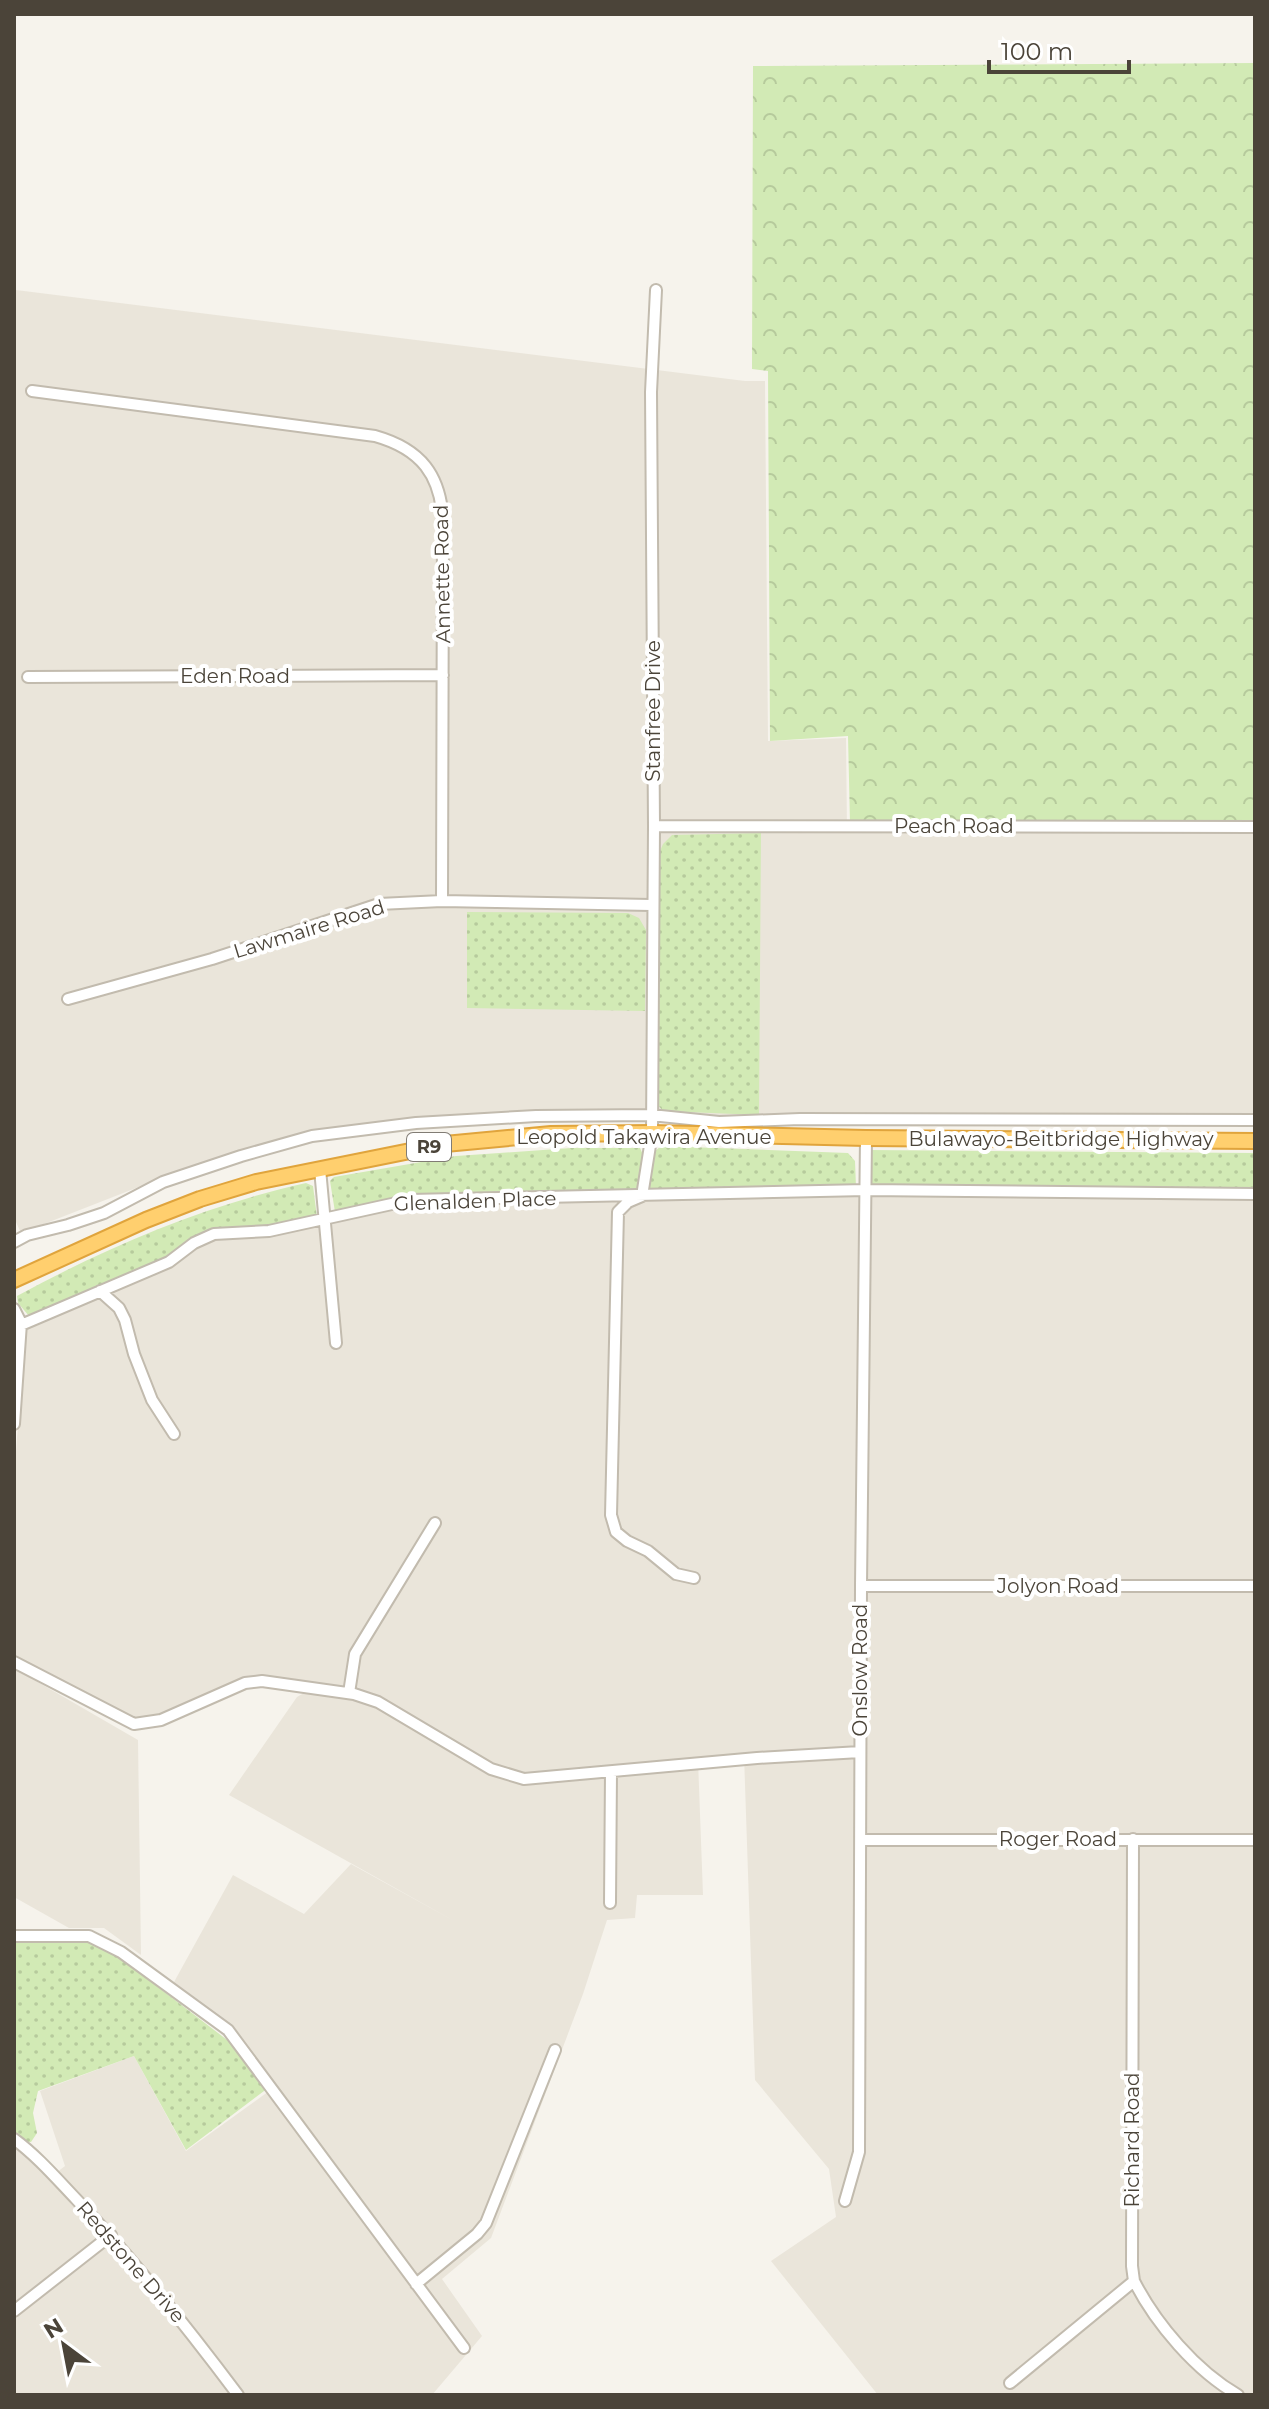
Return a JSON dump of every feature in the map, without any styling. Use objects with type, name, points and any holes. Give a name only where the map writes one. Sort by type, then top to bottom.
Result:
[{"type":"highway","name":"Leopold Takawira Avenue","points":[[14,1280],[200,1199],[256,1182],[445,1144],[551,1134],[866,1138]]},
{"type":"highway","name":"Bulawayo-Beitbridge Highway","points":[[866,1138],[1255,1141]]},
{"type":"street","name":"Stanfree Drive","points":[[642,1196],[652,1133],[651,905],[654,826],[651,392],[656,290]]},
{"type":"street","name":"Annette Road","points":[[32,391],[375,436],[412,450],[437,483],[442,503],[442,901]]},
{"type":"street","name":"Eden Road","points":[[28,677],[443,675]]},
{"type":"street","name":"Peach Road","points":[[654,826],[1255,827]]},
{"type":"street","name":"Lawmaire Road","points":[[68,999],[275,940],[364,908],[395,902],[651,905]]},
{"type":"street","points":[[14,1242],[27,1235],[104,1213],[163,1182],[312,1136],[416,1123],[536,1116],[651,1115],[719,1122],[800,1119],[1255,1120]]},
{"type":"street","points":[[799,1136],[800,1119]]},
{"type":"street","points":[[834,1137],[836,1119]]},
{"type":"street","points":[[1021,1139],[1037,1121]]},
{"type":"street","name":"Onslow Road","points":[[845,2201],[859,2152],[866,1138]]},
{"type":"street","points":[[320,1169],[336,1343]]},
{"type":"street","name":"Glenalden Place","points":[[18,1326],[169,1262],[194,1243],[214,1234],[269,1231],[410,1200],[866,1190],[1255,1194]]},
{"type":"street","points":[[642,1196],[628,1202],[618,1212],[611,1515],[616,1532],[627,1541],[648,1551],[676,1574],[694,1578]]},
{"type":"street","points":[[100,1291],[119,1308],[152,1400],[174,1434]]},
{"type":"street","points":[[14,1309],[18,1326],[14,1424]]},
{"type":"street","points":[[349,1693],[355,1654],[435,1523]]},
{"type":"street","name":"Jolyon Road","points":[[861,1586],[1255,1586]]},
{"type":"street","points":[[14,1662],[134,1724],[161,1720],[245,1683],[262,1681],[349,1693],[378,1702],[506,1776],[535,1779],[757,1758],[860,1752]]},
{"type":"street","points":[[610,1903],[611,1772]]},
{"type":"street","name":"Richard Road","points":[[1133,1839],[1134,2281]]},
{"type":"street","name":"Roger Road","points":[[860,1840],[1255,1840]]},
{"type":"street","points":[[14,1936],[89,1936],[99,1939],[228,2030],[464,2348]]},
{"type":"street","points":[[416,2284],[486,2223],[555,2050]]},
{"type":"street","name":"Redstone Drive","points":[[14,2139],[42,2163],[111,2235],[166,2300],[238,2395]]},
{"type":"street","points":[[14,2311],[111,2235]]},
{"type":"street","points":[[1010,2383],[1134,2281],[1154,2313],[1190,2355],[1238,2395]]},
{"type":"shaded area","points":[[16,290],[745,381],[765,381],[768,741],[846,738],[847,831],[1255,832],[1255,1119],[719,1120],[655,1113],[312,1133],[159,1179],[21,1233],[16,1222]]},
{"type":"shaded area","points":[[870,1194],[1255,1199],[1255,2395],[878,2395],[771,2261],[836,2217],[829,2169],[755,2080],[744,1755],[698,1760],[703,1895],[637,1895],[635,1918],[607,1920],[583,1994],[491,2238],[442,2279],[482,2336],[432,2395],[14,2395],[14,2142],[52,2176],[65,2166],[40,2091],[134,2056],[186,2151],[276,2086],[232,2024],[174,1982],[233,1875],[304,1914],[351,1864],[456,1922],[229,1795],[297,1697],[321,1683],[265,1676],[246,1679],[162,1716],[135,1722],[14,1658],[14,1480],[25,1326],[215,1238],[410,1203]]},
{"type":"shaded area","points":[[14,1671],[138,1740],[141,1955],[104,1928],[69,1928],[14,1897]]},
{"type":"green space","points":[[1255,63],[1255,822],[850,823],[848,736],[770,741],[768,371],[752,369],[753,66]]},
{"type":"green space","points":[[761,833],[759,1115],[663,1111],[657,1104],[657,858],[663,844],[672,835]]},
{"type":"green space","points":[[467,912],[628,913],[639,918],[646,930],[645,1011],[467,1008]]},
{"type":"green space","points":[[661,1146],[848,1153],[855,1161],[856,1187],[648,1192],[654,1152]]},
{"type":"green space","points":[[571,1148],[640,1148],[644,1171],[635,1193],[411,1197],[335,1212],[330,1181],[334,1177],[456,1156]]},
{"type":"green space","points":[[869,1150],[1255,1153],[1255,1191],[868,1188]]},
{"type":"green space","points":[[306,1183],[313,1186],[317,1217],[266,1229],[231,1231],[29,1316],[18,1303],[17,1296],[158,1229],[231,1203]]},
{"type":"green space","points":[[90,1940],[107,1948],[235,2046],[268,2088],[186,2150],[134,2056],[38,2091],[33,2113],[37,2133],[31,2142],[26,2142],[14,2131],[14,1941]]}]
